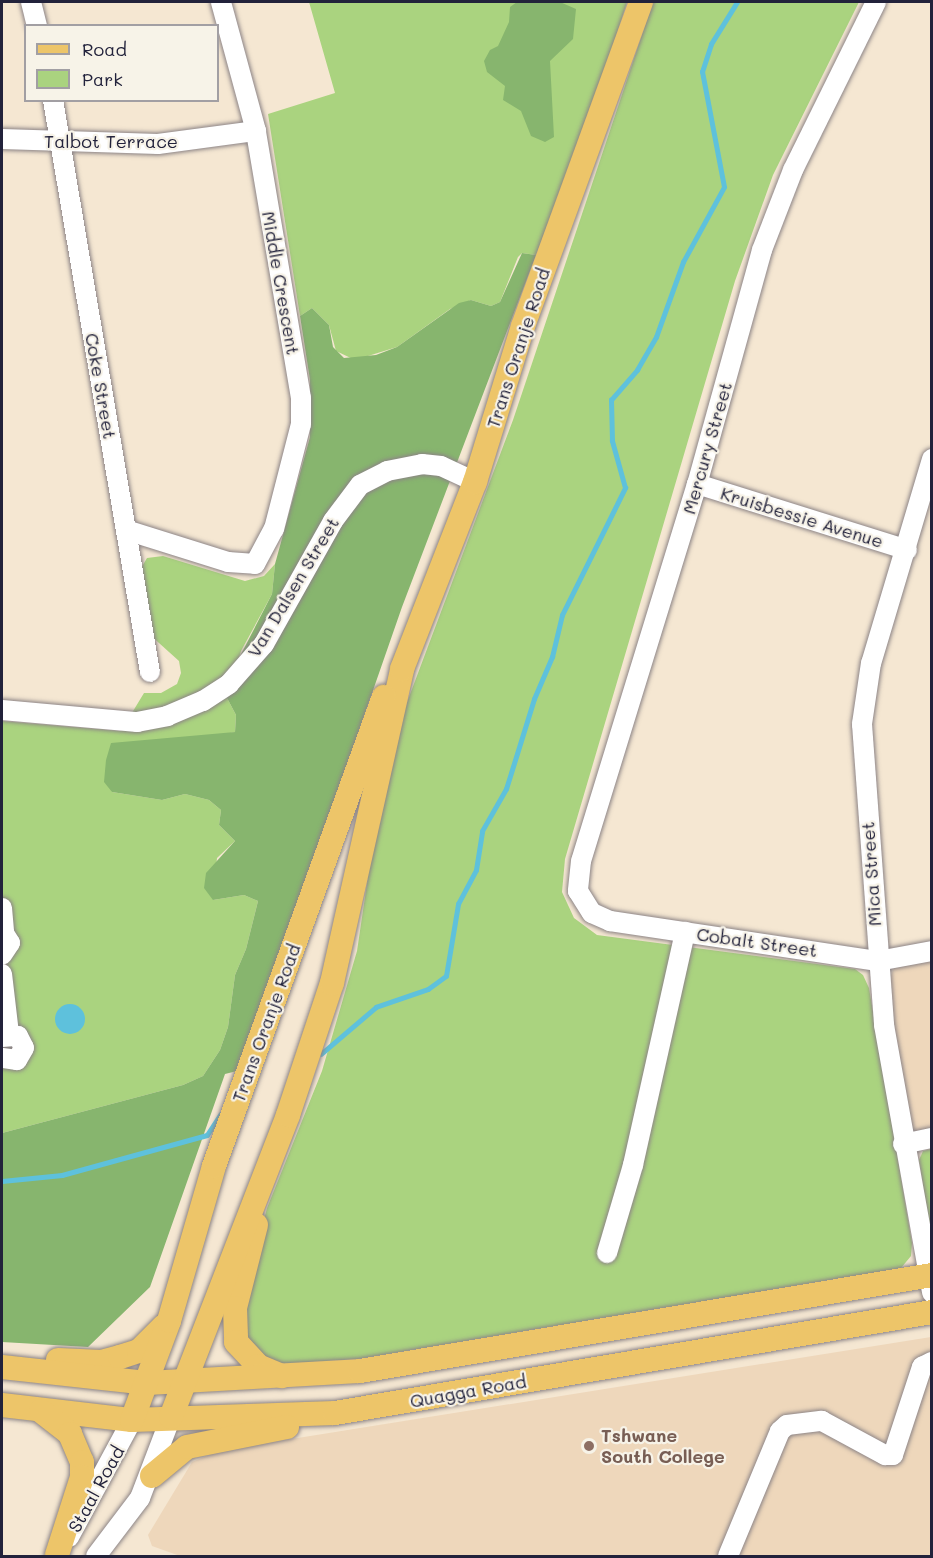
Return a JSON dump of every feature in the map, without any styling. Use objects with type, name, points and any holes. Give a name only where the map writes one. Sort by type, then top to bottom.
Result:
[{"type":"main road","name":"Trans Oranje Road","points":[[171,1417],[274,1150],[332,982],[402,669],[475,482],[523,326],[633,26],[639,2]]},
{"type":"main road","name":"Trans Oranje Road","points":[[132,1420],[169,1321],[214,1166],[366,738],[379,705],[402,669]]},
{"type":"main road","points":[[274,1150],[235,1308],[234,1324],[236,1342],[245,1355],[258,1366],[287,1378]]},
{"type":"main road","name":"Quagga Road","points":[[2,1367],[146,1383],[184,1384],[287,1378],[467,1355],[931,1281]]},
{"type":"main road","name":"Quagga Road","points":[[2,1405],[132,1420],[335,1413],[932,1312]]},
{"type":"main road","points":[[2,1359],[101,1362],[139,1351],[169,1321]]},
{"type":"main road","points":[[41,1411],[64,1427],[77,1444],[82,1462],[79,1488],[57,1556]]},
{"type":"main road","points":[[152,1476],[187,1447],[307,1423],[335,1413]]},
{"type":"street","points":[[30,2],[36,24]]},
{"type":"street","name":"Middle Crescent","points":[[126,530],[228,562],[248,565],[258,562],[274,529],[302,411],[256,131],[221,2]]},
{"type":"street","name":"Mercury Street","points":[[586,906],[578,891],[581,861],[697,484],[770,228],[793,170],[876,2]]},
{"type":"street","name":"Coke Street","points":[[53,102],[150,672]]},
{"type":"street","name":"Talbot Terrace","points":[[2,139],[158,144],[256,131]]},
{"type":"street","name":"Mica Street","points":[[931,1281],[903,1144],[884,1025],[862,724],[871,663],[907,550],[932,459]]},
{"type":"street","name":"Van Dalsen Street","points":[[2,710],[137,722],[167,717],[203,701],[229,684],[264,644],[333,521],[360,485],[387,471],[422,464],[441,466],[475,482]]},
{"type":"street","name":"Kruisbessie Avenue","points":[[697,484],[907,550]]},
{"type":"street","name":"Cobalt Street","points":[[586,906],[610,921],[878,961],[932,951]]},
{"type":"street","points":[[2,908],[3,930],[10,943],[2,955]]},
{"type":"street","points":[[607,1252],[633,1166],[685,932]]},
{"type":"street","points":[[2,974],[5,1036],[21,1040],[23,1053],[13,1061],[2,1058]]},
{"type":"street","points":[[903,1144],[932,1138]]},
{"type":"street","points":[[728,1557],[780,1431],[787,1425],[822,1421],[885,1455],[893,1455],[922,1367],[932,1362]]},
{"type":"street","name":"Staal Road","points":[[96,1557],[128,1516],[152,1476],[171,1417]]},
{"type":"street","name":"Staal Road","points":[[57,1556],[111,1466],[132,1420]]},
{"type":"street","points":[[112,1557],[128,1516]]},
{"type":"shaded area","points":[[931,945],[931,1129],[911,1132],[887,985],[902,949]]},
{"type":"shaded area","name":"Tshwane South College","points":[[931,1337],[931,1556],[180,1556],[152,1546],[148,1535],[192,1462],[222,1450]]},
{"type":"green space","points":[[309,2],[627,2],[598,93],[536,255],[522,253],[518,257],[500,302],[491,306],[471,300],[450,309],[397,347],[355,360],[336,351],[329,325],[312,308],[300,316],[268,114],[335,93]]},
{"type":"green space","points":[[517,2],[560,2],[576,9],[573,39],[550,61],[554,137],[545,142],[531,136],[521,111],[503,100],[505,86],[487,72],[484,61],[490,50],[498,46],[509,22],[510,7]]},
{"type":"green space","points":[[653,2],[859,2],[773,175],[735,281],[565,859],[562,892],[574,918],[597,935],[855,969],[863,975],[869,988],[912,1243],[911,1256],[901,1268],[358,1359],[282,1364],[266,1357],[247,1337],[241,1308],[267,1208],[322,1071],[357,951],[381,789],[394,737],[513,420]]},
{"type":"green space","points":[[522,253],[536,255],[402,607],[241,1070],[225,1074],[150,1287],[88,1347],[2,1342],[2,1133],[183,1085],[203,1076],[220,1050],[228,1027],[235,975],[246,949],[258,901],[244,895],[213,900],[204,888],[206,873],[235,841],[219,825],[221,810],[209,800],[185,794],[162,800],[112,792],[104,782],[106,760],[111,743],[235,732],[236,715],[227,698],[234,668],[272,594],[275,564],[310,437],[310,380],[300,316],[312,308],[329,325],[333,347],[344,358],[376,355],[397,347],[459,303],[471,300],[491,306],[500,302]]},
{"type":"green space","points":[[163,556],[245,581],[264,576],[275,564],[272,594],[241,651],[227,698],[236,715],[235,732],[106,760],[112,792],[162,800],[185,794],[209,800],[221,810],[219,825],[235,841],[217,858],[213,900],[244,895],[258,901],[246,949],[235,975],[228,1027],[220,1050],[203,1076],[183,1085],[2,1133],[2,721],[121,731],[144,693],[161,693],[177,684],[181,673],[179,661],[149,634],[140,570],[147,558]]},
{"type":"green space","points":[[931,1149],[931,1236],[919,1160],[923,1151]]},
{"type":"water","points":[[70,1004],[81,1008],[85,1019],[81,1030],[70,1034],[59,1030],[55,1019],[59,1008]]},
{"type":"waterway","points":[[321,1054],[376,1007],[428,989],[446,976],[458,904],[476,870],[482,831],[506,789],[534,699],[552,657],[562,615],[625,488],[612,441],[611,400],[637,370],[656,337],[683,262],[724,187],[702,72],[711,44],[737,2]]},
{"type":"waterway","points":[[2,1181],[62,1175],[207,1135],[220,1115]]},
{"type":"place","name":"Tshwane South College","points":[[589,1446]]}]
